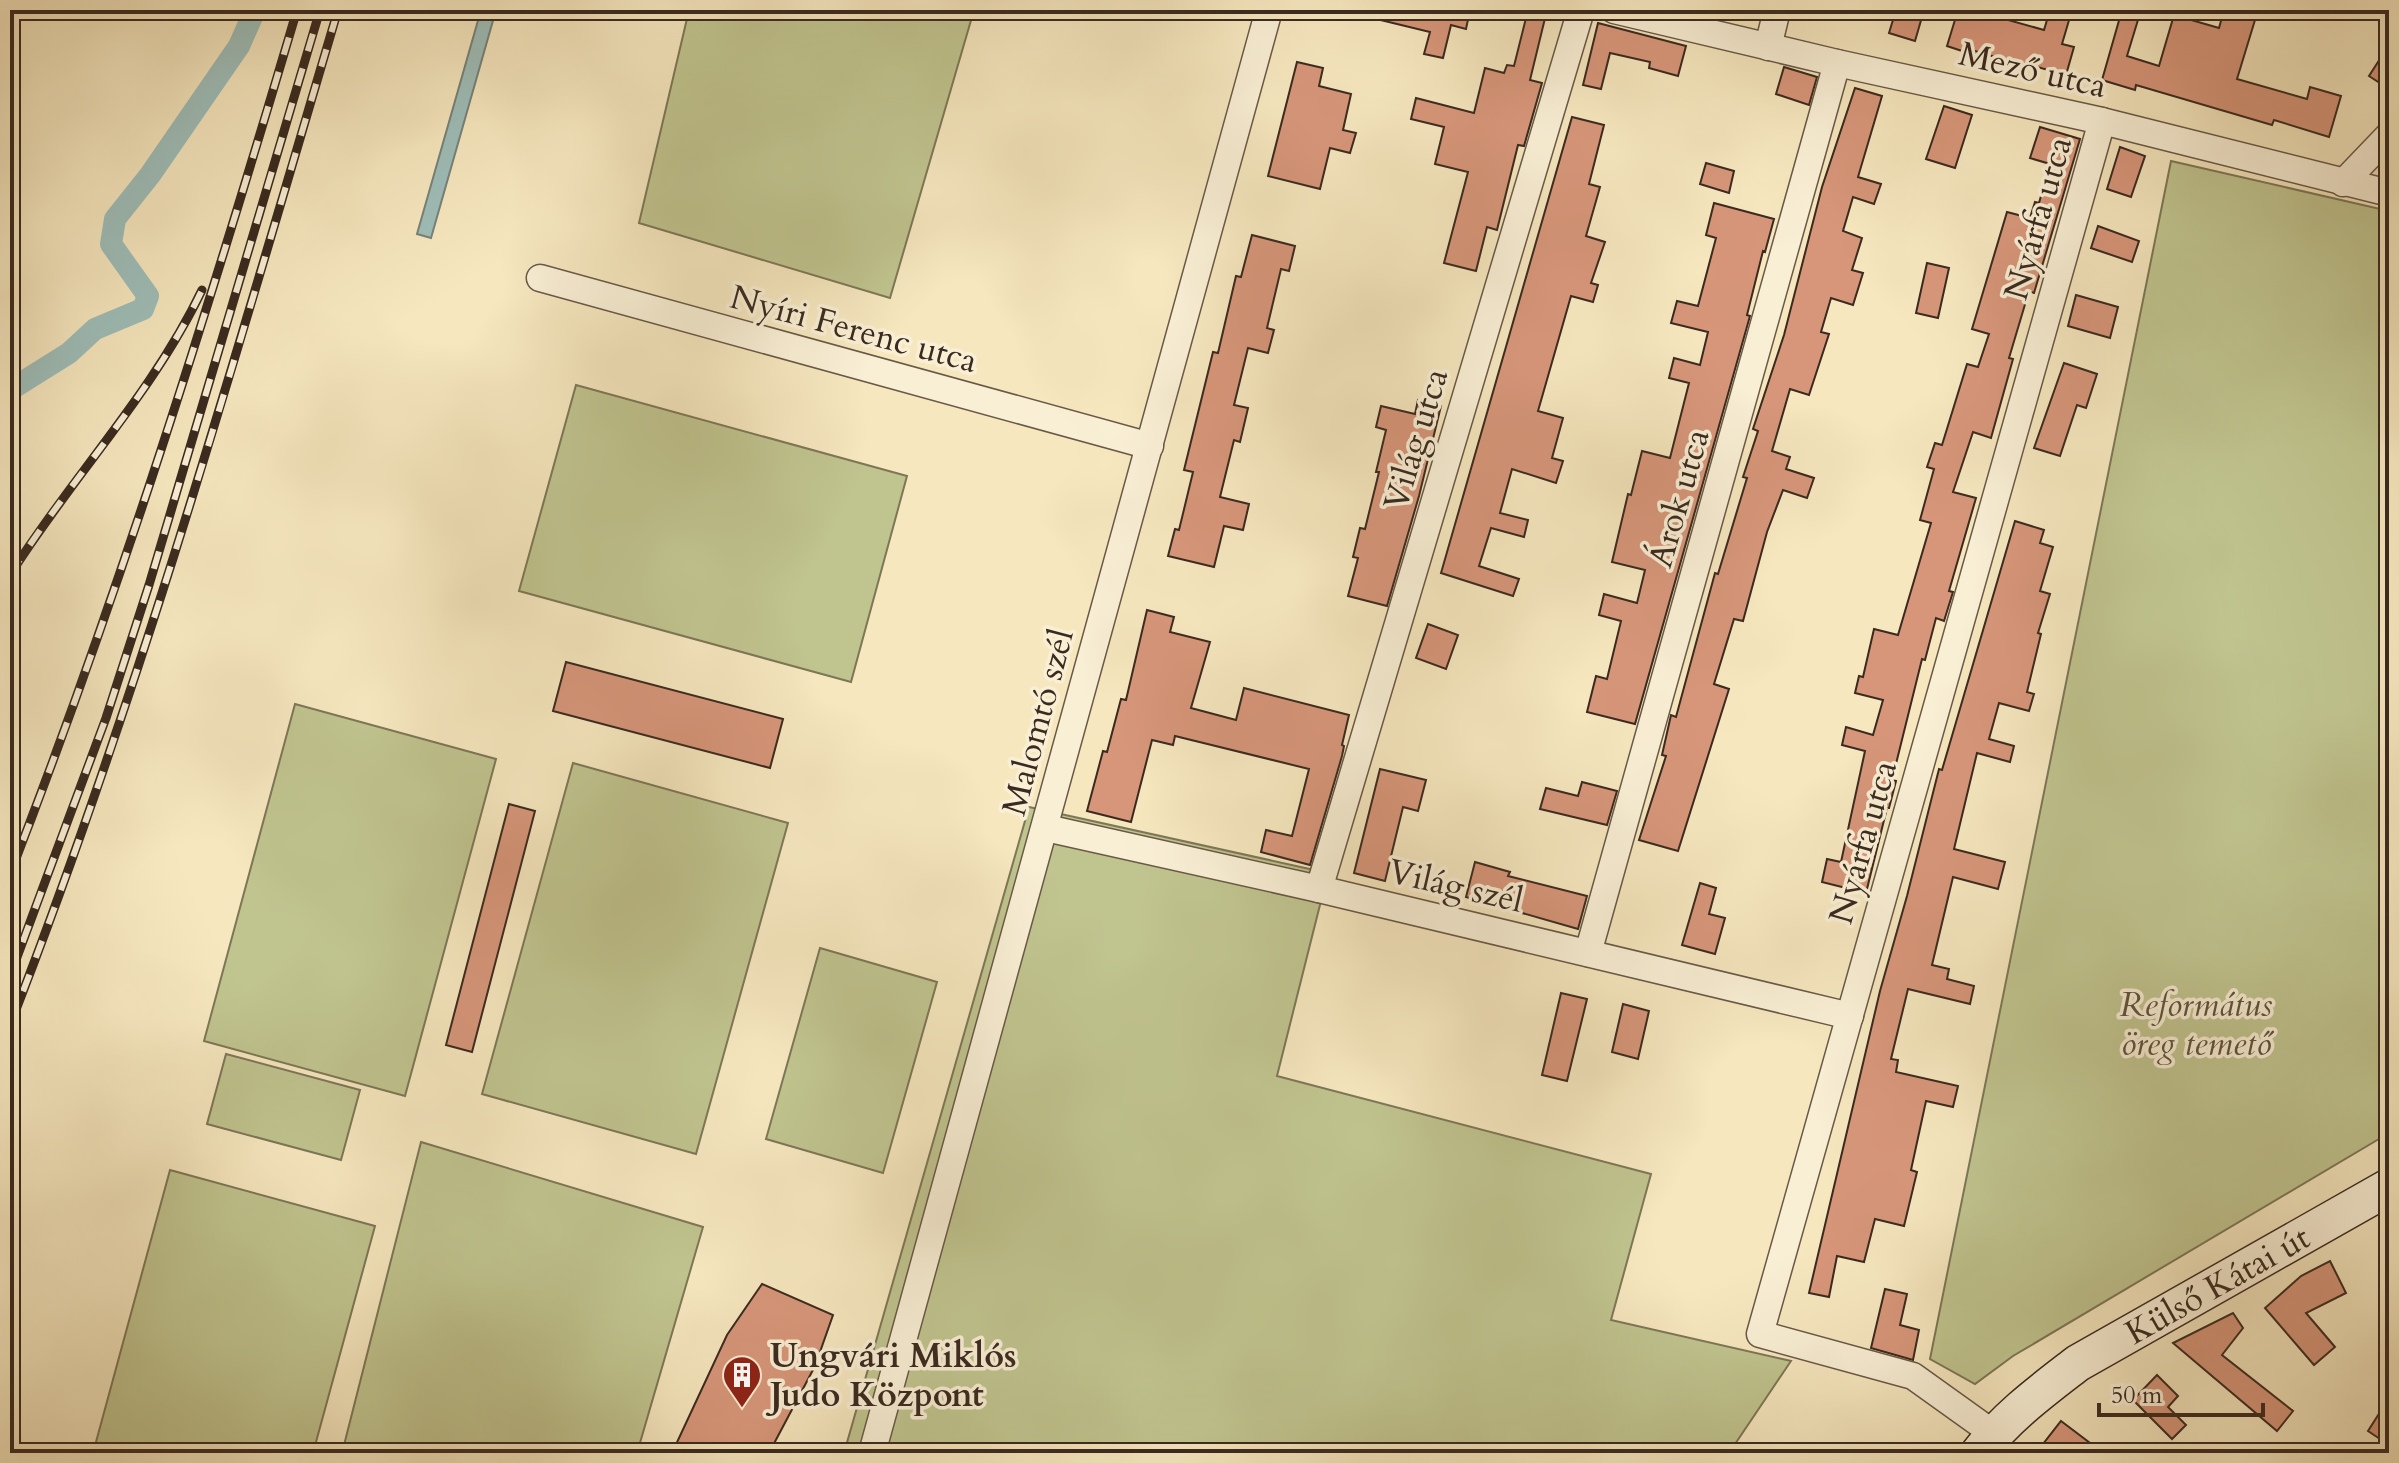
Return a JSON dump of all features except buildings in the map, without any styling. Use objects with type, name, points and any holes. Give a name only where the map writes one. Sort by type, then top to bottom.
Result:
[{"type":"main road","name":"Külső Kátai út","points":[[1986,1444],[2078,1363],[2389,1187]]},
{"type":"street","name":"Malomtó szél","points":[[872,1453],[1269,10]]},
{"type":"street","name":"Világ utca","points":[[1319,889],[1581,10]]},
{"type":"street","name":"Mező utca","points":[[1614,10],[2102,121],[2389,193]]},
{"type":"street","points":[[1768,47],[1777,10]]},
{"type":"street","name":"Árok utca","points":[[1588,953],[1837,63]]},
{"type":"street","name":"Nyárfa utca","points":[[1986,1444],[1913,1376],[1760,1334],[2102,121]]},
{"type":"street","points":[[2343,183],[2389,135]]},
{"type":"street","name":"Nyíri Ferenc utca","points":[[540,278],[1150,446]]},
{"type":"street","name":"Világ szél","points":[[1046,828],[1319,889],[1850,1016]]},
{"type":"green space","points":[[689,10],[974,10],[890,298],[639,223]]},
{"type":"green space","name":"Református öreg temető","points":[[2171,161],[2389,211],[2389,1133],[2013,1356],[1975,1384],[1930,1359]]},
{"type":"green space","points":[[576,385],[907,476],[851,682],[519,591]]},
{"type":"green space","points":[[295,704],[496,759],[405,1096],[204,1041]]},
{"type":"green space","points":[[573,763],[788,823],[696,1154],[482,1094]]},
{"type":"green space","points":[[1029,807],[1328,873],[1277,1076],[1651,1174],[1611,1320],[1791,1361],[1729,1453],[844,1453]]},
{"type":"green space","points":[[820,948],[937,982],[883,1173],[766,1139]]},
{"type":"green space","points":[[226,1054],[360,1090],[341,1160],[207,1124]]},
{"type":"green space","points":[[421,1142],[703,1227],[637,1453],[342,1453]]},
{"type":"green space","points":[[170,1170],[375,1226],[313,1453],[93,1453]]},
{"type":"water","points":[[481,10],[496,10],[431,238],[417,234]]},
{"type":"waterway","points":[[10,390],[69,353],[95,329],[143,309],[148,296],[111,244],[115,219],[150,175],[239,46],[255,10]]},
{"type":"railway","points":[[10,874],[89,661],[162,445],[297,10]]},
{"type":"railway","points":[[10,976],[106,718],[149,585],[320,10]]},
{"type":"railway","points":[[10,1025],[102,774],[144,648],[338,10]]},
{"type":"railway","points":[[10,575],[136,400],[182,328],[202,290]]},
{"type":"place","name":"Ungvári Miklós Judo Központ","points":[[742,1409]]}]
